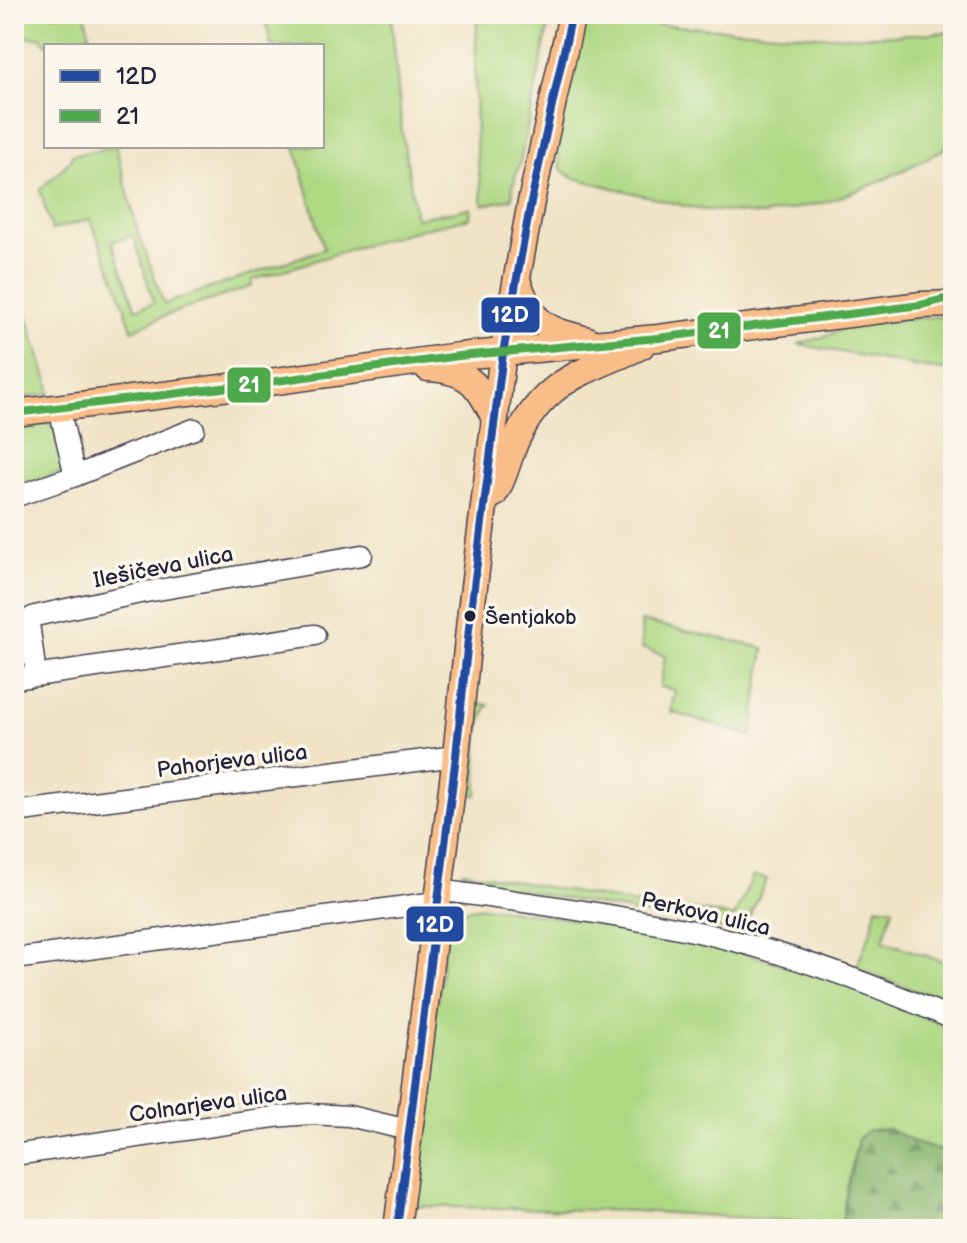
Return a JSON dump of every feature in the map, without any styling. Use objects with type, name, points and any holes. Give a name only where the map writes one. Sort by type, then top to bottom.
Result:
[{"type":"main road","points":[[397,1229],[503,353],[531,202],[572,14]]},
{"type":"main road","points":[[517,280],[527,307],[541,324],[602,343]]},
{"type":"main road","points":[[921,305],[953,297]]},
{"type":"main road","points":[[14,413],[459,356],[658,338],[921,305],[953,304]]},
{"type":"main road","points":[[485,507],[502,481],[516,439],[529,415],[549,393],[576,374],[658,338]]},
{"type":"main road","points":[[389,367],[448,369],[462,374],[487,401],[495,419]]},
{"type":"street","points":[[59,408],[75,476]]},
{"type":"street","points":[[14,497],[194,429]]},
{"type":"street","name":"Ilešičeva ulica","points":[[36,675],[29,623],[35,616],[140,593],[362,555]]},
{"type":"street","points":[[14,679],[315,635]]},
{"type":"street","name":"Pahorjeva ulica","points":[[14,812],[456,756]]},
{"type":"street","points":[[14,959],[437,896]]},
{"type":"street","name":"Perkova ulica","points":[[437,896],[539,904],[699,933],[807,963],[953,1019]]},
{"type":"street","name":"Colnarjeva ulica","points":[[14,1155],[294,1115],[349,1116],[408,1130]]},
{"type":"green space","points":[[14,14],[85,14],[92,44],[47,44],[40,37],[14,38]]},
{"type":"green space","points":[[264,14],[391,14],[402,132],[416,218],[471,208],[470,218],[387,238],[252,280],[252,286],[132,330],[90,219],[52,230],[40,190],[71,160],[72,155],[116,148],[138,232],[164,304],[324,249],[296,148],[324,148],[324,44],[271,44]],"holes":[[[133,235],[154,303],[136,309],[112,242]]]},
{"type":"green space","points":[[477,14],[551,14],[512,199],[483,205],[476,146]]},
{"type":"green space","points":[[581,14],[592,14],[591,20],[821,36],[953,32],[953,143],[874,184],[827,202],[763,215],[697,209],[573,177],[561,168],[558,156],[565,93]]},
{"type":"green space","points":[[14,277],[50,394],[14,398],[14,348],[23,345],[14,315]]},
{"type":"green space","points":[[953,315],[953,371],[798,344],[850,325]]},
{"type":"green space","points":[[36,423],[54,426],[65,471],[14,489],[14,426]]},
{"type":"green space","points":[[641,621],[764,648],[752,736],[671,712],[675,690],[660,687],[665,656],[642,648]]},
{"type":"green space","points":[[477,703],[489,705],[479,735],[477,795],[463,795],[471,709]]},
{"type":"green space","points":[[462,871],[667,910],[678,907],[734,917],[753,876],[767,879],[742,933],[465,879]]},
{"type":"green space","points":[[876,906],[893,908],[883,941],[953,965],[953,1005],[856,968],[872,928]]},
{"type":"green space","points":[[487,907],[701,941],[848,985],[953,1029],[953,1155],[918,1144],[888,1129],[845,1199],[842,1224],[638,1211],[410,1206],[447,926],[464,910]]},
{"type":"green space","points":[[888,1129],[918,1144],[953,1155],[953,1229],[844,1229],[845,1199],[858,1139],[868,1130]]},
{"type":"transit line","name":"12D","points":[[397,1229],[503,353],[531,202],[572,14]]},
{"type":"transit line","name":"21","points":[[14,413],[459,356],[658,338],[921,305],[953,297]]},
{"type":"place","name":"Šentjakob","points":[[470,616]]}]
